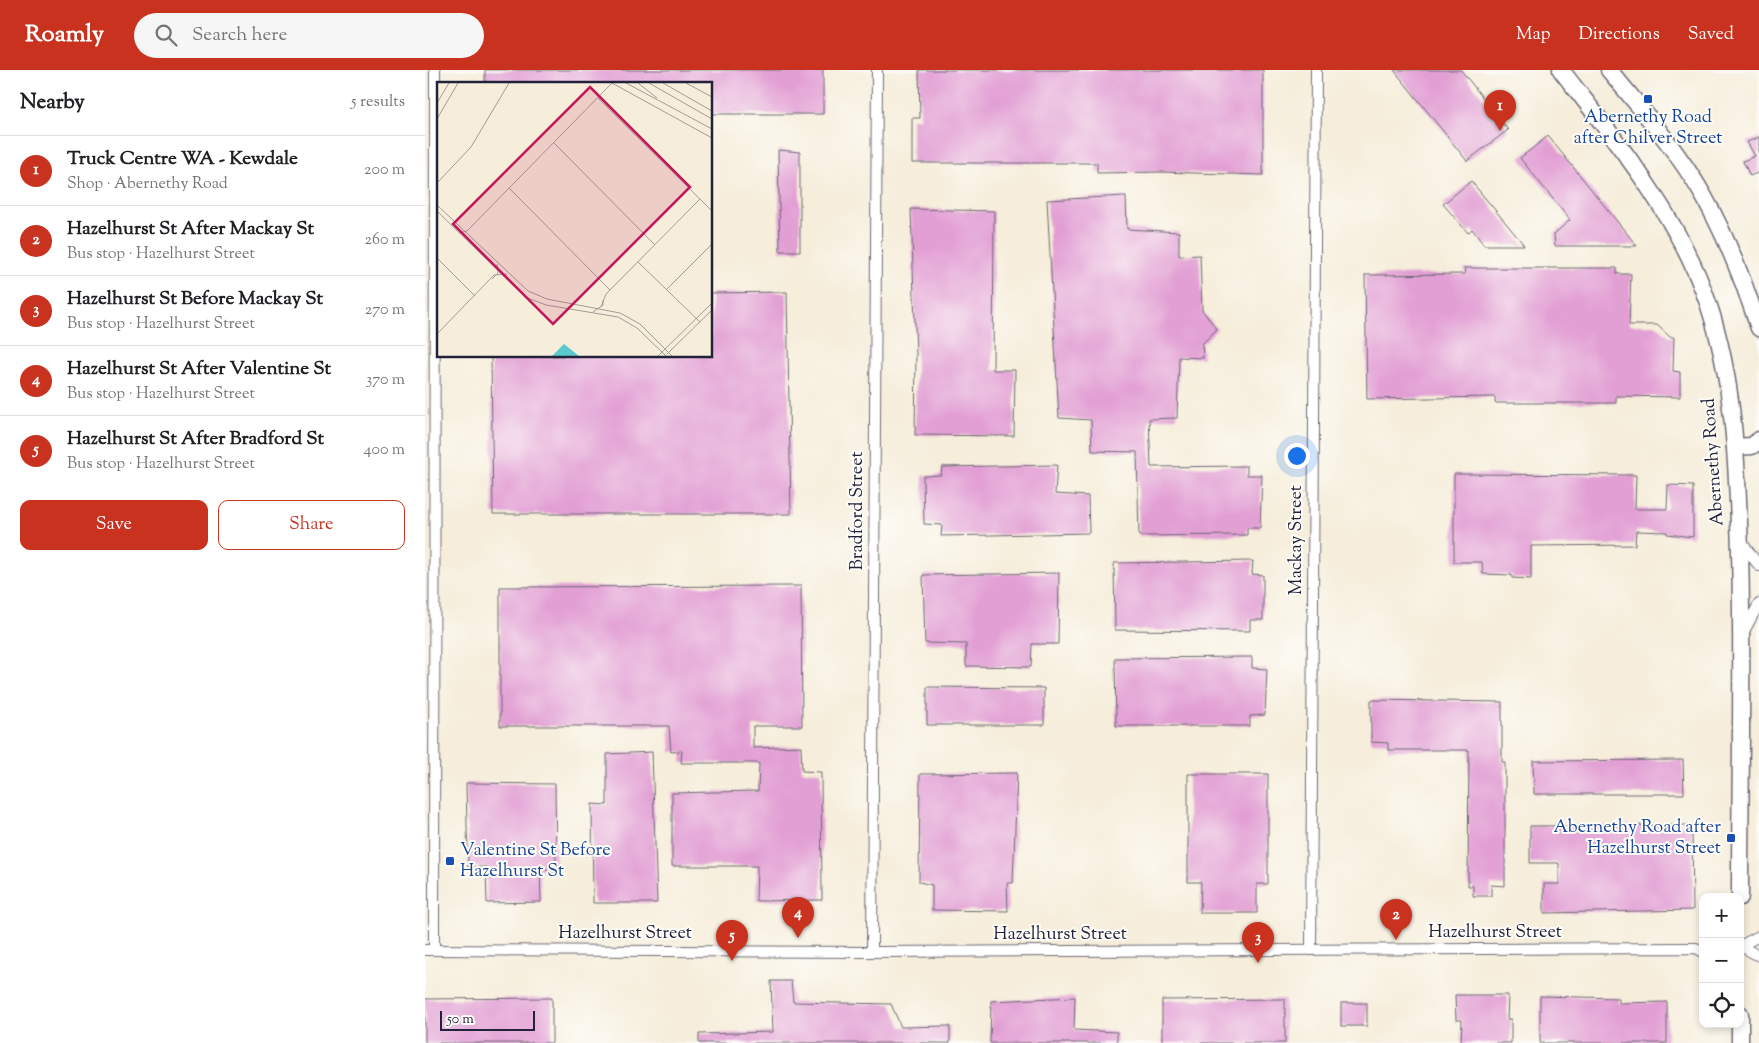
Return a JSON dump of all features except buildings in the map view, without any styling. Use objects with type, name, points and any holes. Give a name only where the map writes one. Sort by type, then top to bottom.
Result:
[{"type":"main road","name":"Abernethy Road","points":[[1561,70],[1640,174],[1668,218],[1690,259],[1707,302],[1721,349],[1731,398],[1738,484],[1742,634],[1740,893]]},
{"type":"main road","points":[[1609,70],[1672,150],[1703,194],[1726,240],[1746,287],[1759,328]]},
{"type":"main road","points":[[1735,447],[1752,446],[1759,440]]},
{"type":"main road","points":[[1740,1028],[1741,1043]]},
{"type":"street","points":[[429,950],[435,70]]},
{"type":"street","name":"Bradford Street","points":[[872,952],[877,70]]},
{"type":"street","name":"Mackay Street","points":[[1311,950],[1315,70]]},
{"type":"street","points":[[1739,539],[1759,566]]},
{"type":"street","points":[[1742,634],[1759,604]]},
{"type":"street","points":[[1744,944],[1759,936]]},
{"type":"street","name":"Hazelhurst Street","points":[[429,950],[872,952],[1699,947]]},
{"type":"street","points":[[1744,948],[1759,956]]},
{"type":"place","name":"Abernethy Road after Chilver Street","points":[[1648,99]]},
{"type":"place","name":"Truck Centre WA - Kewdale","points":[[1500,131]]},
{"type":"place","name":"Abernethy Road after Hazelhurst Street","points":[[1731,838]]},
{"type":"place","name":"Valentine St Before Hazelhurst St","points":[[450,861]]},
{"type":"place","name":"Hazelhurst St After Valentine St","points":[[798,938]]},
{"type":"place","name":"Hazelhurst St After Mackay St","points":[[1396,940]]},
{"type":"place","name":"Hazelhurst St After Bradford St","points":[[732,961]]},
{"type":"place","name":"Hazelhurst St Before Mackay St","points":[[1258,963]]}]
